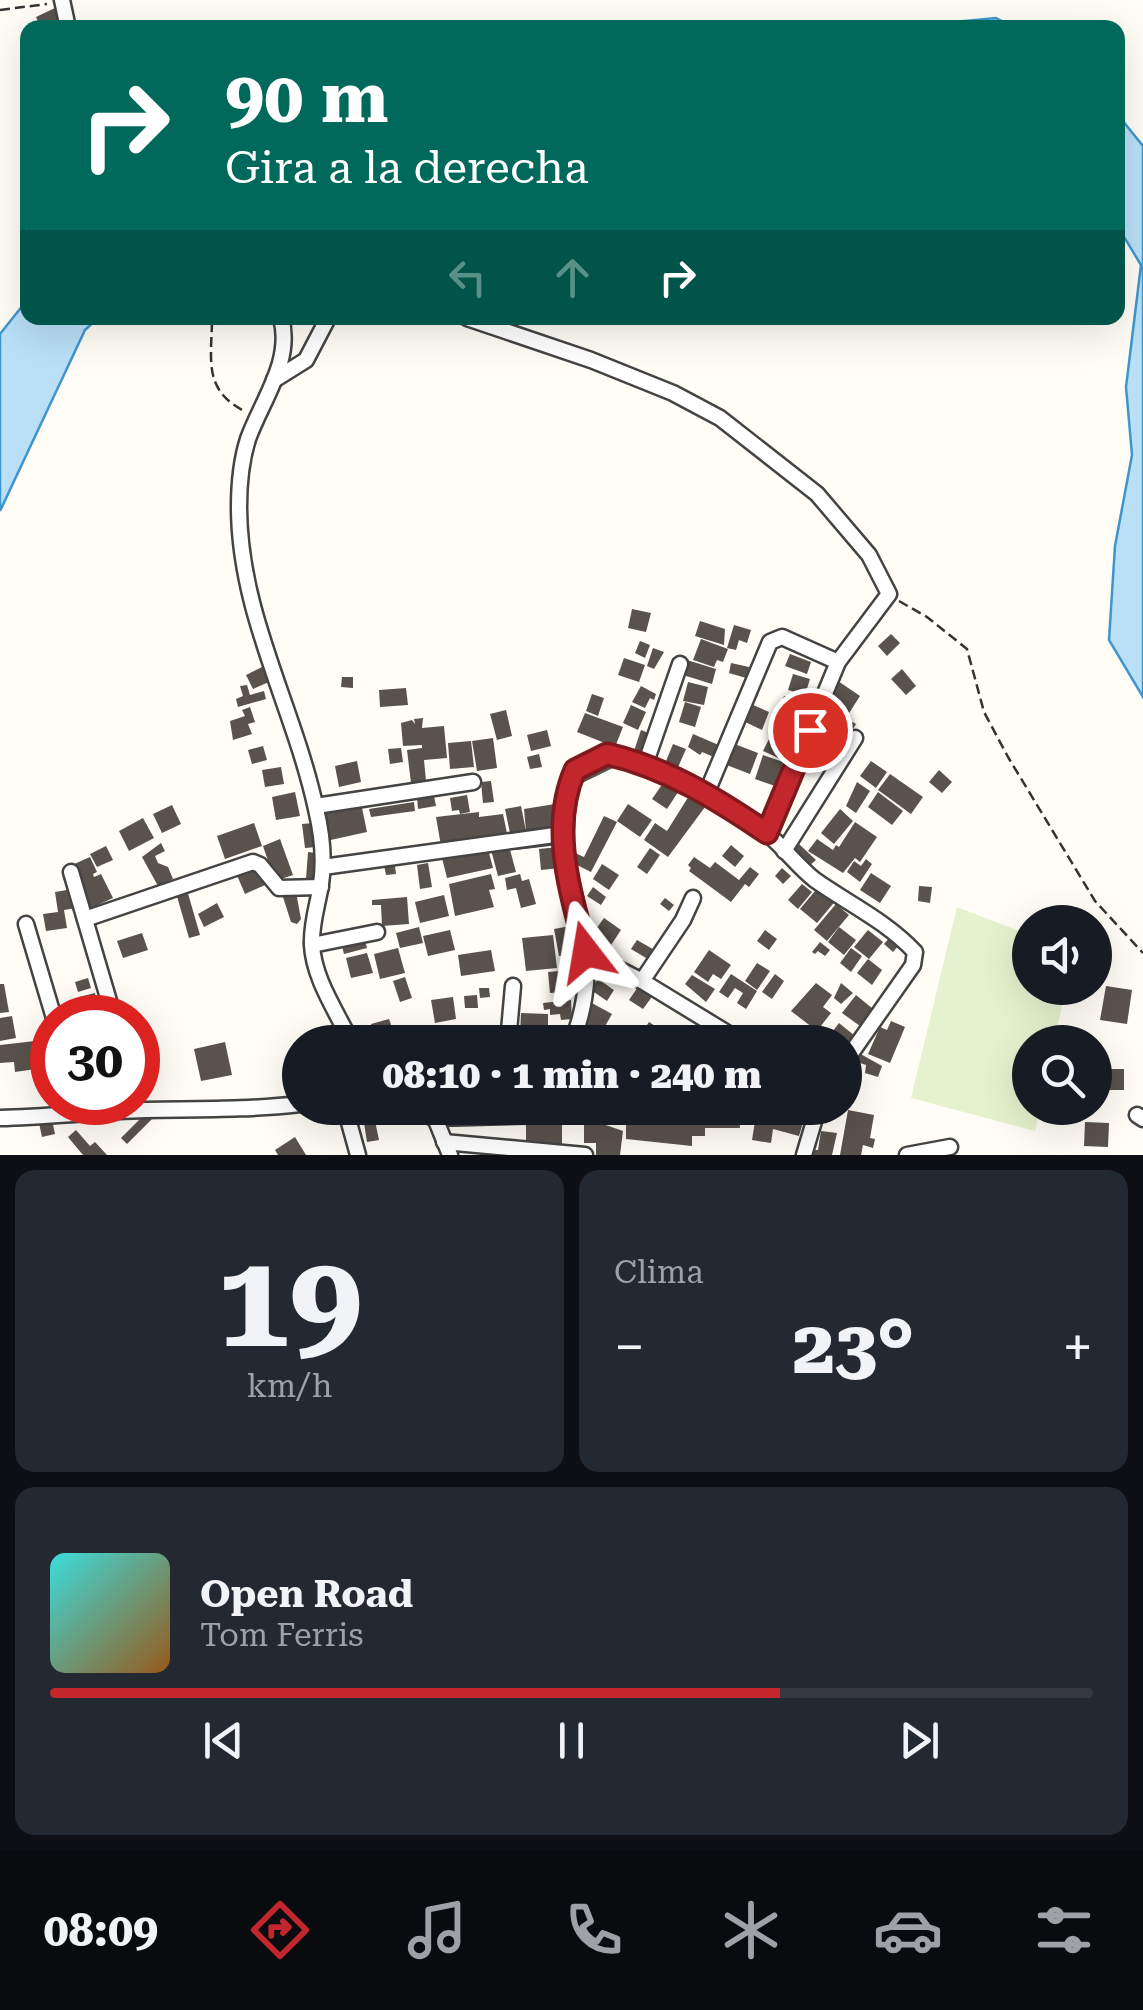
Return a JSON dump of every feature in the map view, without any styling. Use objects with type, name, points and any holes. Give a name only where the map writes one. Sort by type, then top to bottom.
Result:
[{"type":"street","points":[[282,325],[285,342],[274,380],[244,451],[240,527],[246,573],[264,645],[316,806],[323,867],[312,945],[322,984],[343,1025]]},
{"type":"street","points":[[274,380],[306,360],[324,325]]},
{"type":"street","points":[[488,325],[591,360],[720,418],[816,494],[868,555],[889,594],[838,662],[767,833]]},
{"type":"street","points":[[707,792],[770,642],[782,638],[838,662]]},
{"type":"street","points":[[645,765],[680,664]]},
{"type":"street","points":[[784,851],[855,738]]},
{"type":"street","points":[[577,1025],[584,1001],[586,952],[567,875],[562,834],[564,802],[575,770],[607,754],[645,765],[707,792],[767,833],[815,879],[900,936],[915,952],[913,966],[862,1038]]},
{"type":"street","points":[[316,806],[473,782]]},
{"type":"street","points":[[323,867],[562,834]]},
{"type":"street","points":[[84,919],[253,862],[279,888],[321,887]]},
{"type":"street","points":[[71,872],[107,995]]},
{"type":"street","points":[[642,981],[693,898]]},
{"type":"street","points":[[26,924],[47,995]]},
{"type":"street","points":[[312,945],[377,932]]},
{"type":"street","points":[[586,952],[714,1025]]},
{"type":"street","points":[[510,1025],[513,986]]},
{"type":"street","points":[[160,1110],[282,1106]]},
{"type":"street","points":[[0,1116],[30,1113]]},
{"type":"street","points":[[349,1125],[358,1155]]},
{"type":"street","points":[[437,1125],[447,1148],[585,1155]]},
{"type":"street","points":[[804,1155],[813,1125]]},
{"type":"street","points":[[907,1155],[950,1147]]},
{"type":"path","points":[[0,10],[44,3],[65,13]]},
{"type":"path","points":[[212,325],[215,386],[232,404],[257,416]]},
{"type":"path","points":[[889,594],[927,617],[967,649],[984,712],[1008,756],[1095,901],[1143,953]]},
{"type":"green space","points":[[957,907],[1012,928],[1012,1005],[1062,1005],[1058,1025],[1012,1025],[1012,1125],[911,1098]]},
{"type":"green space","points":[[1012,1125],[1036,1125],[1035,1131]]},
{"type":"water","points":[[1125,124],[1143,146],[1143,697],[1109,640],[1115,546],[1132,455],[1126,387],[1141,265],[1125,239]]},
{"type":"water","points":[[20,309],[20,325],[90,325],[0,511],[0,334]]},
{"type":"building","points":[[55,8],[60,19],[37,20],[36,17]]},
{"type":"building","points":[[632,609],[651,613],[646,632],[628,628]]},
{"type":"building","points":[[700,621],[725,629],[724,645],[695,636]]},
{"type":"building","points":[[734,625],[751,630],[747,643],[739,640],[736,650],[727,648]]},
{"type":"building","points":[[891,634],[900,643],[887,656],[878,646]]},
{"type":"building","points":[[701,639],[728,649],[723,662],[717,660],[714,667],[693,660]]},
{"type":"building","points":[[640,641],[650,645],[645,658],[635,653]]},
{"type":"building","points":[[653,648],[664,652],[654,669],[647,666]]},
{"type":"building","points":[[790,654],[811,662],[807,674],[785,666]]},
{"type":"building","points":[[624,658],[645,665],[639,682],[618,675]]},
{"type":"building","points":[[687,660],[716,669],[712,684],[683,675]]},
{"type":"building","points":[[731,663],[749,667],[746,678],[729,673]]},
{"type":"building","points":[[262,667],[269,682],[253,689],[246,675]]},
{"type":"building","points":[[902,669],[916,686],[906,695],[891,679]]},
{"type":"building","points":[[793,674],[810,679],[805,695],[788,690]]},
{"type":"building","points":[[342,677],[353,677],[353,688],[341,687]]},
{"type":"building","points":[[838,681],[860,696],[846,718],[856,724],[851,732],[847,729],[844,733],[819,718],[824,711],[835,718],[838,712],[824,702]]},
{"type":"building","points":[[688,682],[708,687],[704,705],[683,701]]},
{"type":"building","points":[[247,685],[250,695],[264,691],[266,699],[238,707],[236,699],[243,696],[240,686]]},
{"type":"building","points":[[641,686],[656,694],[645,708],[632,702]]},
{"type":"building","points":[[406,688],[408,705],[380,707],[379,690]]},
{"type":"building","points":[[592,694],[604,698],[598,716],[586,711]]},
{"type":"building","points":[[784,696],[798,701],[793,715],[780,710]]},
{"type":"building","points":[[685,702],[701,707],[695,727],[679,722]]},
{"type":"building","points":[[751,704],[769,712],[762,730],[743,721]]},
{"type":"building","points":[[631,705],[646,712],[638,730],[623,723]]},
{"type":"building","points":[[250,707],[255,722],[248,724],[252,734],[233,740],[230,721],[245,716],[242,710]]},
{"type":"building","points":[[506,710],[512,736],[497,740],[490,714]]},
{"type":"building","points":[[585,713],[623,727],[615,747],[577,732]]},
{"type":"building","points":[[776,713],[799,722],[794,736],[771,728]]},
{"type":"building","points":[[423,718],[422,728],[444,726],[447,758],[424,760],[426,781],[411,783],[407,750],[422,745],[403,746],[401,723],[412,720],[415,724],[414,719]]},
{"type":"building","points":[[547,730],[551,746],[531,751],[527,735]]},
{"type":"building","points":[[641,730],[651,734],[644,754],[634,751]]},
{"type":"building","points":[[693,734],[721,746],[716,758],[702,752],[700,755],[688,747]]},
{"type":"building","points":[[770,737],[789,746],[783,760],[763,751]]},
{"type":"building","points":[[493,738],[497,768],[477,771],[472,741]]},
{"type":"building","points":[[471,741],[474,767],[450,769],[448,743]]},
{"type":"building","points":[[732,743],[758,753],[750,774],[724,764]]},
{"type":"building","points":[[673,744],[686,749],[676,772],[664,766]]},
{"type":"building","points":[[263,746],[267,760],[252,764],[248,750]]},
{"type":"building","points":[[401,748],[403,762],[390,764],[388,749]]},
{"type":"building","points":[[539,754],[542,767],[530,769],[527,757]]},
{"type":"building","points":[[763,755],[783,762],[775,786],[755,779]]},
{"type":"building","points":[[615,758],[619,765],[576,786],[572,779]]},
{"type":"building","points":[[357,761],[361,782],[339,787],[335,766]]},
{"type":"building","points":[[871,761],[887,772],[876,788],[860,776]]},
{"type":"building","points":[[281,767],[284,784],[265,787],[262,770]]},
{"type":"building","points":[[939,770],[952,782],[942,793],[929,782]]},
{"type":"building","points":[[890,774],[923,797],[911,814],[878,790]]},
{"type":"building","points":[[666,779],[680,789],[667,809],[652,799]]},
{"type":"building","points":[[491,781],[494,802],[483,803],[481,782]]},
{"type":"building","points":[[857,782],[870,791],[856,813],[846,806]]},
{"type":"building","points":[[692,791],[708,803],[668,857],[644,840],[655,823],[667,831]]},
{"type":"building","points":[[295,792],[300,816],[276,820],[272,797]]},
{"type":"building","points":[[878,792],[903,811],[892,825],[868,807]]},
{"type":"building","points":[[467,795],[470,812],[452,811],[450,798]]},
{"type":"building","points":[[434,796],[436,806],[418,809],[417,797]]},
{"type":"building","points":[[414,802],[415,811],[371,817],[369,809]]},
{"type":"building","points":[[361,803],[367,832],[326,841],[320,811]]},
{"type":"building","points":[[555,804],[559,830],[511,838],[505,809],[521,806],[526,831],[524,809]]},
{"type":"building","points":[[628,804],[652,820],[640,837],[617,821]]},
{"type":"building","points":[[172,805],[181,824],[162,833],[153,814]]},
{"type":"building","points":[[840,809],[853,821],[834,844],[821,833]]},
{"type":"building","points":[[479,812],[479,817],[503,814],[508,838],[495,841],[493,835],[441,846],[436,817]]},
{"type":"building","points":[[604,816],[617,822],[591,872],[569,861],[573,852],[584,857]]},
{"type":"building","points":[[143,818],[154,838],[129,851],[119,831]]},
{"type":"building","points":[[855,822],[877,837],[860,862],[855,858],[843,873],[808,851],[817,839],[833,850],[836,845],[839,847]]},
{"type":"building","points":[[254,823],[262,846],[225,859],[217,836]]},
{"type":"building","points":[[313,823],[316,847],[305,848],[302,824]]},
{"type":"building","points":[[558,837],[559,845],[516,850],[516,843]]},
{"type":"building","points":[[280,839],[293,875],[275,881],[263,846]]},
{"type":"building","points":[[161,843],[165,851],[155,856],[158,863],[168,867],[173,879],[158,886],[142,857]]},
{"type":"building","points":[[799,844],[816,860],[809,866],[792,851]]},
{"type":"building","points":[[731,845],[744,856],[735,867],[722,856]]},
{"type":"building","points":[[106,846],[113,860],[97,867],[90,854]]},
{"type":"building","points":[[509,846],[516,872],[498,876],[491,850]]},
{"type":"building","points":[[558,847],[560,868],[541,870],[539,849]]},
{"type":"building","points":[[650,848],[660,855],[647,874],[637,867]]},
{"type":"building","points":[[488,849],[493,868],[447,878],[442,858]]},
{"type":"building","points":[[308,852],[316,853],[314,880],[306,879]]},
{"type":"building","points":[[90,857],[97,872],[94,877],[101,874],[113,898],[87,910],[76,885],[84,882],[79,881],[72,865]]},
{"type":"building","points":[[694,857],[710,868],[715,862],[739,880],[750,867],[759,874],[731,902],[689,871]]},
{"type":"building","points":[[394,859],[396,874],[386,875],[383,860]]},
{"type":"building","points":[[866,859],[872,864],[860,882],[847,872],[854,861],[861,866]]},
{"type":"building","points":[[428,863],[432,887],[420,889],[417,865]]},
{"type":"building","points":[[256,864],[265,885],[245,894],[236,873]]},
{"type":"building","points":[[602,864],[619,875],[609,890],[593,879]]},
{"type":"building","points":[[782,868],[791,876],[783,884],[775,876]]},
{"type":"building","points":[[871,873],[891,886],[880,903],[860,890]]},
{"type":"building","points":[[491,874],[495,889],[489,890],[494,907],[455,916],[449,884]]},
{"type":"building","points":[[520,874],[522,881],[529,879],[536,904],[521,908],[516,888],[507,890],[505,878]]},
{"type":"building","points":[[811,878],[837,899],[817,923],[800,909],[815,891],[806,883]]},
{"type":"building","points":[[802,884],[812,892],[798,909],[788,900]]},
{"type":"building","points":[[919,886],[932,887],[930,903],[918,901]]},
{"type":"building","points":[[593,887],[606,897],[601,905],[587,896]]},
{"type":"building","points":[[73,889],[76,908],[64,910],[67,928],[46,931],[43,914],[58,912],[55,892]]},
{"type":"building","points":[[187,890],[200,935],[189,938],[176,893]]},
{"type":"building","points":[[296,892],[301,919],[297,924],[291,922],[282,894]]},
{"type":"building","points":[[444,895],[449,916],[420,923],[415,902]]},
{"type":"building","points":[[407,897],[409,924],[382,926],[381,905],[372,905],[372,900]]},
{"type":"building","points":[[665,898],[674,905],[669,911],[660,904]]},
{"type":"building","points":[[217,903],[224,917],[204,927],[198,914]]},
{"type":"building","points":[[836,904],[849,915],[827,941],[814,930]]},
{"type":"building","points":[[604,918],[621,930],[609,948],[591,936]]},
{"type":"building","points":[[576,925],[581,952],[564,960],[559,956],[554,929]]},
{"type":"building","points":[[419,927],[423,943],[400,948],[396,933]]},
{"type":"building","points":[[839,927],[856,940],[844,955],[828,942]]},
{"type":"building","points":[[450,930],[455,950],[428,956],[423,936]]},
{"type":"building","points":[[765,930],[777,939],[769,950],[757,941]]},
{"type":"building","points":[[868,930],[883,942],[869,959],[854,947]]},
{"type":"building","points":[[142,933],[148,950],[123,958],[117,941]]},
{"type":"building","points":[[553,935],[557,968],[526,971],[522,938]]},
{"type":"building","points":[[891,936],[900,944],[893,952],[884,944]]},
{"type":"building","points":[[365,940],[367,948],[344,954],[342,946]]},
{"type":"building","points":[[637,940],[658,952],[651,961],[631,949]]},
{"type":"building","points":[[820,942],[830,950],[825,956],[812,952]]},
{"type":"building","points":[[398,948],[405,973],[380,979],[374,954]]},
{"type":"building","points":[[851,948],[862,956],[851,972],[840,963]]},
{"type":"building","points":[[491,950],[495,971],[461,976],[458,955]]},
{"type":"building","points":[[709,950],[731,965],[721,979],[713,974],[708,982],[694,972]]},
{"type":"building","points":[[367,953],[373,973],[351,978],[346,958]]},
{"type":"building","points":[[868,959],[882,970],[872,985],[857,973]]},
{"type":"building","points":[[757,963],[770,971],[757,990],[745,981]]},
{"type":"building","points":[[568,966],[581,966],[583,989],[565,990]]},
{"type":"building","points":[[559,971],[561,992],[550,993],[548,972]]},
{"type":"building","points":[[731,974],[757,991],[746,1009],[737,1003],[743,993],[735,988],[728,998],[719,992]]},
{"type":"building","points":[[775,974],[784,981],[772,999],[762,992]]},
{"type":"building","points":[[692,975],[715,989],[706,1002],[685,984]]},
{"type":"building","points":[[405,977],[412,998],[400,1002],[393,981]]},
{"type":"building","points":[[88,978],[91,988],[78,992],[75,982]]},
{"type":"building","points":[[598,979],[614,990],[607,1001],[591,990]]},
{"type":"building","points":[[816,983],[832,995],[823,1007],[831,1013],[822,1025],[809,1025],[791,1011]]},
{"type":"building","points":[[841,983],[853,993],[841,1004],[834,998]]},
{"type":"building","points":[[0,984],[4,984],[9,1012],[0,1013]]},
{"type":"building","points":[[640,984],[654,994],[643,1009],[629,1000]]},
{"type":"building","points":[[1112,987],[1132,990],[1127,1024],[1100,1020],[1103,1005],[1112,1005]]},
{"type":"building","points":[[479,988],[489,988],[490,997],[480,998]]},
{"type":"building","points":[[477,995],[478,1008],[465,1008],[464,996]]},
{"type":"building","points":[[856,995],[873,1009],[861,1025],[842,1013]]},
{"type":"building","points":[[453,997],[456,1019],[435,1023],[431,1000]]},
{"type":"building","points":[[571,1000],[572,1019],[561,1020],[560,1014],[550,1015],[550,1009],[544,1010],[543,1003]]},
{"type":"building","points":[[590,1002],[612,1014],[606,1025],[584,1025]]},
{"type":"building","points":[[521,1013],[548,1014],[548,1025],[520,1025]]},
{"type":"building","points":[[12,1016],[16,1038],[0,1041],[0,1018]]},
{"type":"building","points":[[389,1019],[391,1025],[371,1025]]},
{"type":"building","points":[[891,1021],[905,1027],[890,1063],[868,1054],[880,1027],[887,1030]]},
{"type":"building","points":[[30,1042],[30,1070],[15,1072],[14,1062],[0,1063],[0,1045]]},
{"type":"building","points":[[225,1042],[232,1075],[201,1081],[194,1049]]},
{"type":"building","points":[[862,1055],[882,1066],[878,1077],[865,1073],[866,1065],[862,1064]]},
{"type":"building","points":[[1112,1069],[1124,1069],[1124,1090],[1112,1090]]},
{"type":"building","points":[[862,1113],[874,1115],[870,1138],[875,1139],[873,1148],[863,1145],[861,1155],[840,1155],[845,1125],[862,1125]]},
{"type":"building","points":[[39,1125],[53,1125],[55,1134],[42,1137]]},
{"type":"building","points":[[134,1125],[146,1125],[127,1144],[121,1138]]},
{"type":"building","points":[[364,1125],[376,1125],[379,1140],[367,1142]]},
{"type":"building","points":[[526,1125],[562,1125],[562,1145],[526,1145]]},
{"type":"building","points":[[584,1125],[606,1125],[623,1131],[620,1155],[596,1155],[596,1143],[584,1143]]},
{"type":"building","points":[[626,1125],[740,1125],[740,1128],[705,1128],[705,1136],[692,1136],[692,1146],[626,1139]]},
{"type":"building","points":[[754,1125],[802,1125],[799,1136],[773,1129],[771,1143],[752,1140]]},
{"type":"building","points":[[1085,1125],[1109,1125],[1108,1147],[1084,1146]]},
{"type":"building","points":[[76,1130],[90,1146],[95,1142],[107,1155],[83,1155],[68,1137]]},
{"type":"building","points":[[821,1131],[837,1133],[832,1155],[813,1155],[818,1150]]},
{"type":"building","points":[[295,1137],[306,1155],[278,1155],[275,1150]]},
{"type":"route","points":[[586,952],[567,875],[562,834],[564,802],[575,770],[607,754],[626,758],[707,792],[767,833],[810,730]]}]
